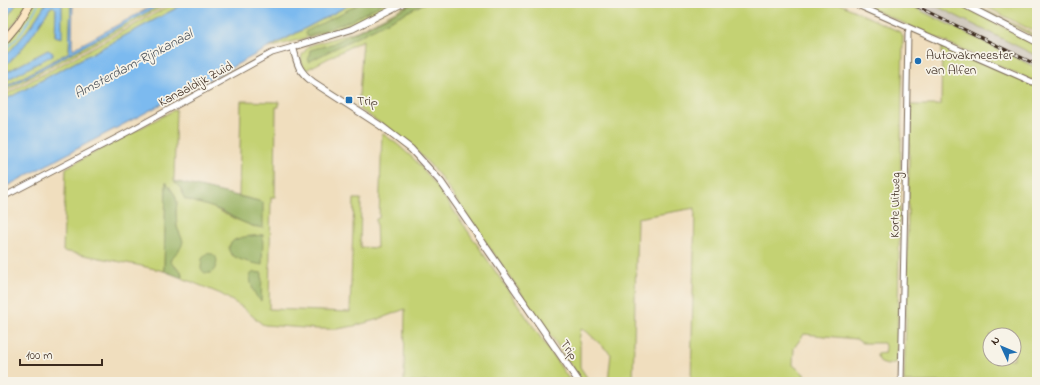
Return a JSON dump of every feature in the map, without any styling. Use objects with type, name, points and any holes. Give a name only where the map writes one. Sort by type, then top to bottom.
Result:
[{"type":"main road","points":[[3,42],[18,24],[31,3]]},
{"type":"street","name":"Kanaaldijk Zuid","points":[[3,197],[126,133],[272,53],[352,30],[403,3]]},
{"type":"street","points":[[854,3],[1037,84]]},
{"type":"street","points":[[961,3],[1037,42]]},
{"type":"street","name":"Korte Uitweg","points":[[901,382],[909,28]]},
{"type":"street","name":"Trip","points":[[293,47],[300,69],[305,76],[381,126],[411,149],[441,182],[579,382]]},
{"type":"shaded area","points":[[905,3],[930,3],[1037,56],[1037,68]]},
{"type":"green space","points":[[17,3],[27,3],[17,20],[3,37],[3,23]]},
{"type":"green space","points":[[33,3],[46,3],[19,42],[3,58],[3,43]]},
{"type":"green space","points":[[62,3],[71,3],[69,52],[3,88],[3,82],[52,55],[48,50],[3,74],[3,67],[23,47],[50,8],[53,6],[56,9],[55,36],[61,38]]},
{"type":"green space","points":[[164,3],[170,3],[3,93],[3,90]]},
{"type":"green space","points":[[175,3],[186,3],[3,101],[3,96]]},
{"type":"green space","points":[[353,3],[392,3],[346,27],[269,48]]},
{"type":"green space","points":[[361,3],[384,3],[350,21],[308,36],[305,32]]},
{"type":"green space","points":[[411,3],[838,3],[900,32],[903,36],[897,362],[887,365],[881,363],[876,354],[885,353],[886,350],[884,343],[862,343],[856,339],[804,334],[794,348],[793,365],[804,374],[805,382],[691,382],[695,208],[637,218],[633,382],[608,382],[611,354],[586,331],[581,329],[579,341],[580,367],[590,382],[583,382],[439,175],[411,146],[358,108],[363,40],[306,70],[302,64],[302,55],[309,46],[357,31]]},
{"type":"green space","points":[[415,3],[425,3],[308,62],[310,50],[332,44]]},
{"type":"green space","points":[[859,3],[905,3],[1037,68],[1037,83]]},
{"type":"green space","points":[[930,3],[957,3],[1037,45],[1037,56]]},
{"type":"green space","points":[[969,3],[972,3],[1037,36],[1037,38]]},
{"type":"green space","points":[[979,3],[1037,3],[1037,33]]},
{"type":"green space","points":[[942,44],[968,55],[981,63],[983,62],[1037,86],[1037,382],[904,382],[910,105],[941,105]]},
{"type":"green space","points":[[241,101],[279,102],[279,107],[276,107],[275,197],[271,197],[269,309],[350,312],[354,199],[361,199],[360,247],[377,248],[376,219],[379,218],[382,133],[415,160],[439,189],[571,382],[404,382],[405,309],[379,319],[337,329],[318,329],[262,324],[242,307],[221,294],[182,278],[180,270],[170,263],[181,238],[177,227],[177,202],[175,195],[166,182],[164,271],[63,251],[66,168],[176,109],[174,181],[181,189],[184,198],[212,207],[255,227],[263,202],[239,196]],"holes":[[[263,235],[246,261],[231,254],[229,246],[237,239]]]},
{"type":"green space","points":[[174,181],[263,202],[263,228],[246,224],[222,211],[185,199],[181,189]]},
{"type":"green space","points":[[166,182],[175,195],[177,202],[177,227],[183,241],[181,248],[170,261],[181,271],[182,278],[164,271]]},
{"type":"green space","points":[[263,235],[262,265],[241,260],[232,255],[229,251],[229,246],[234,240]]},
{"type":"green space","points":[[206,254],[214,255],[217,260],[216,267],[211,273],[205,273],[201,268],[202,259]]},
{"type":"green space","points":[[254,272],[262,273],[261,301],[254,293],[251,282],[250,275]]},
{"type":"water","points":[[3,3],[17,3],[3,23]]},
{"type":"water","points":[[46,3],[62,3],[62,38],[55,36],[56,9],[53,6],[50,8],[23,47],[3,67],[3,58],[37,18]]},
{"type":"water","points":[[71,3],[73,3],[73,49],[158,3],[164,3],[3,90],[3,88],[69,52]]},
{"type":"water","name":"Amsterdam-Rijnkanaal","points":[[186,3],[353,3],[3,188],[3,101]]},
{"type":"water","points":[[48,50],[53,53],[53,55],[3,82],[3,74]]},
{"type":"waterway","points":[[3,52],[19,36],[39,3]]},
{"type":"railway","points":[[910,3],[1037,65]]},
{"type":"place","name":"Autovakmeester van Alfen","points":[[918,61]]},
{"type":"place","name":"Trip","points":[[349,100]]}]
